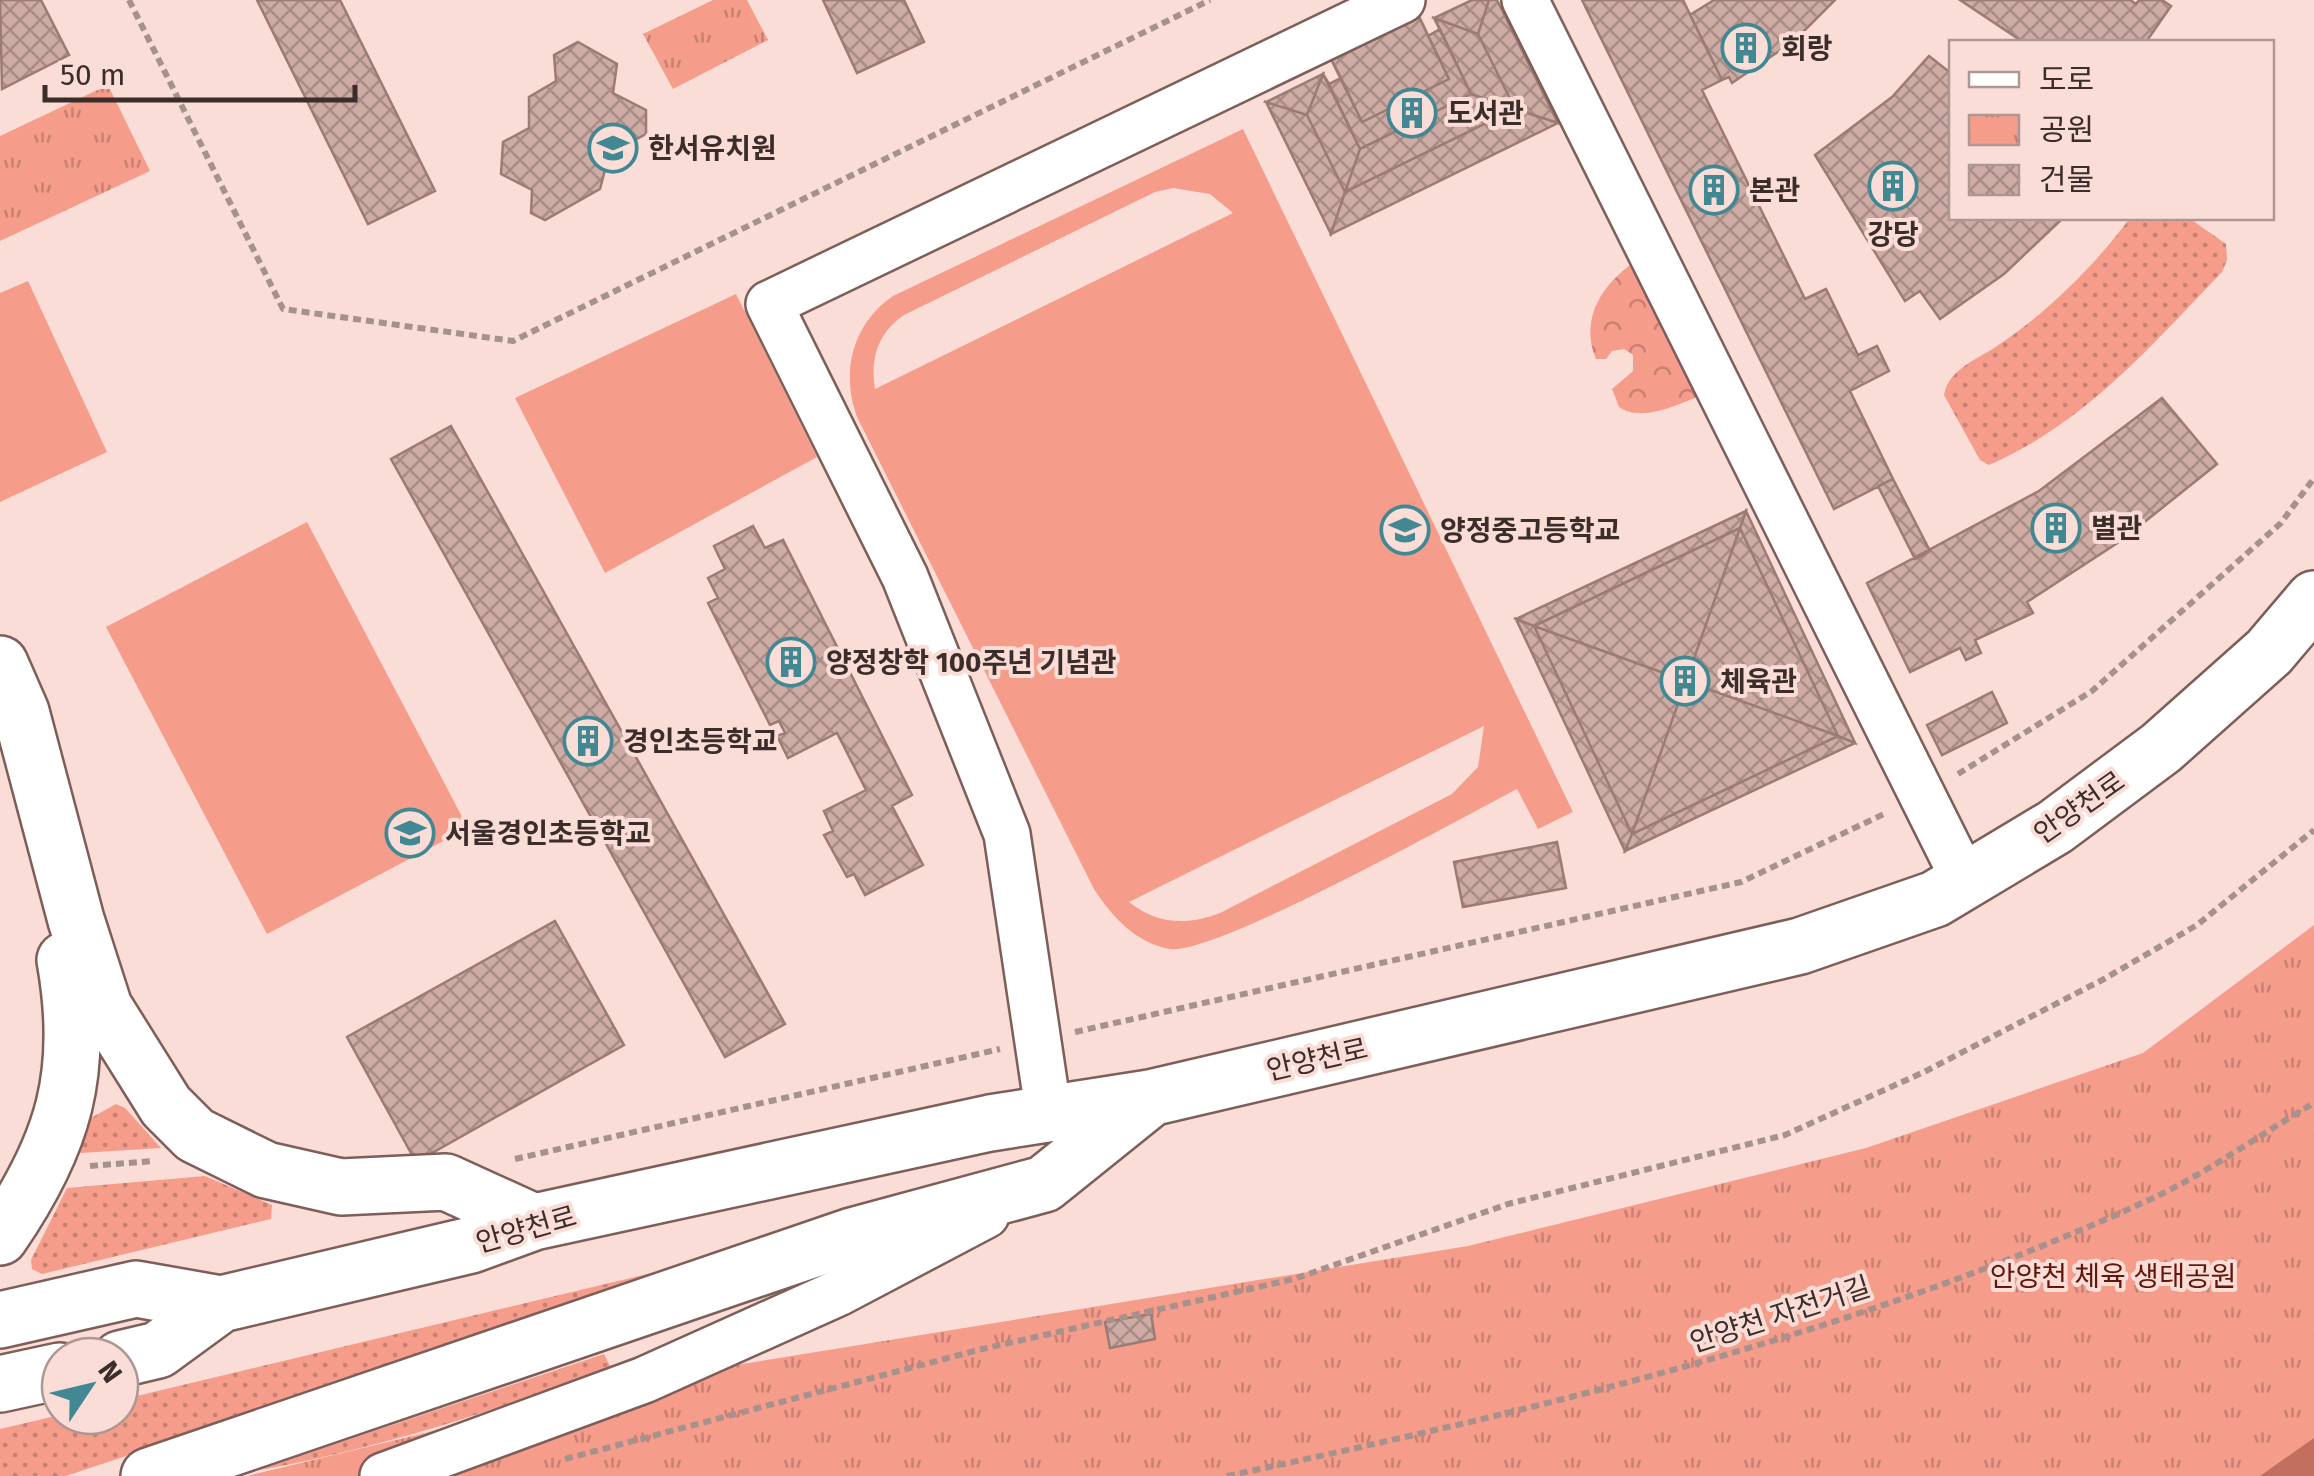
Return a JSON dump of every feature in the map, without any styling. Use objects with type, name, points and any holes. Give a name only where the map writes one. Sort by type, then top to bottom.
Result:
[{"type":"main road","name":"안양천로","points":[[0,1320],[136,1289],[220,1304],[471,1246],[534,1222],[990,1123],[1150,1098],[1800,946],[1934,899],[2055,827],[2161,748],[2270,652],[2314,599]]},
{"type":"main road","points":[[0,664],[22,712],[76,920],[104,1007],[143,1074],[192,1132],[231,1156],[311,1182],[382,1188],[446,1182],[534,1222]]},
{"type":"main road","points":[[0,721],[25,803],[71,997],[72,1070],[59,1129],[28,1197],[0,1237]]},
{"type":"main road","points":[[150,1476],[852,1236],[1044,1184],[1150,1098]]},
{"type":"main road","name":"안양천로","points":[[140,1354],[158,1350],[220,1304]]},
{"type":"main road","points":[[0,1384],[40,1376]]},
{"type":"lane","points":[[1049,1116],[1008,834],[904,577],[770,304],[1402,0]]},
{"type":"lane","points":[[1525,0],[1964,881]]},
{"type":"lane","points":[[383,1476],[644,1380],[838,1292],[1044,1184]]},
{"type":"path","points":[[129,0],[283,309],[513,341],[1210,0]]},
{"type":"path","points":[[502,1162],[1741,882],[1923,796],[2092,691],[2281,523],[2314,478]]},
{"type":"path","points":[[562,1460],[982,1349],[1294,1279],[1508,1204],[1785,1135],[1924,1072],[2104,979],[2197,925],[2314,830]]},
{"type":"path","name":"안양천 자전거길","points":[[1227,1476],[1654,1378],[1806,1332],[1976,1271],[2154,1197],[2314,1103]]},
{"type":"path","points":[[46,1158],[81,1167],[177,1159],[192,1132]]},
{"type":"green space","points":[[713,0],[747,0],[768,40],[673,89],[643,34]]},
{"type":"green space","points":[[108,85],[150,171],[0,241],[0,136]]},
{"type":"green space","points":[[1243,129],[1573,812],[1538,829],[1517,789],[1340,882],[1235,931],[1170,949],[1136,935],[1117,919],[1094,889],[858,419],[850,385],[853,351],[868,321],[893,296]],"holes":[[[1173,188],[1210,194],[1233,213],[875,389],[878,347],[904,315],[1155,192]],[[1484,726],[1478,767],[1452,794],[1220,913],[1172,921],[1150,915],[1129,902]]]},
{"type":"green space","points":[[2128,220],[2192,220],[2226,244],[2227,260],[2222,272],[2143,354],[2086,405],[2023,448],[1989,465],[1980,460],[1944,395],[1947,386],[1958,371],[2054,302]]},
{"type":"green space","points":[[1636,261],[1702,395],[1649,413],[1619,407],[1612,389],[1633,371],[1633,355],[1624,349],[1612,351],[1606,359],[1596,359],[1591,344],[1590,329],[1597,303],[1613,280]]},
{"type":"green space","points":[[28,281],[107,452],[0,502],[0,293]]},
{"type":"green space","points":[[736,294],[817,457],[605,573],[515,398]]},
{"type":"green space","points":[[307,522],[468,828],[267,934],[106,627]]},
{"type":"green space","name":"안양천 체육 생태공원","points":[[2314,925],[2314,1476],[247,1476],[644,1380],[1468,1246],[1866,1148],[2143,1053]]},
{"type":"green space","points":[[116,1104],[125,1108],[161,1148],[80,1153],[89,1119]]},
{"type":"green space","points":[[205,1176],[272,1205],[271,1219],[42,1274],[32,1269],[31,1260],[67,1188]]},
{"type":"green space","points":[[727,1255],[66,1476],[0,1476],[0,1429],[40,1420],[40,1436],[140,1436],[140,1395]]},
{"type":"green space","points":[[604,1354],[611,1368],[523,1399],[391,1440],[255,1471]]},
{"type":"shaded area","points":[[2314,1438],[2314,1476],[2260,1476]]},
{"type":"building","points":[[0,0],[41,0],[69,55],[2,89]]},
{"type":"building","points":[[257,0],[340,0],[435,191],[368,224]]},
{"type":"building","points":[[823,0],[904,0],[924,42],[857,73]]},
{"type":"building","name":"도서관","points":[[1472,0],[1497,0],[1558,123],[1331,234],[1266,102],[1323,74],[1329,84],[1341,78],[1328,53],[1416,10],[1428,36],[1440,29],[1434,18]]},
{"type":"building","points":[[1472,0],[1489,0],[1478,34],[1434,18]]},
{"type":"building","points":[[1489,0],[1497,0],[1558,123],[1515,109],[1478,34]]},
{"type":"building","name":"본관","points":[[1582,0],[1683,0],[1722,80],[1702,90],[1805,299],[1826,289],[1858,355],[1877,346],[1889,371],[1850,391],[1893,479],[1834,509]]},
{"type":"building","name":"회랑","points":[[1714,0],[1835,0],[1794,41],[1732,83],[1729,77],[1722,80],[1690,15]]},
{"type":"building","points":[[1960,0],[2130,0],[2136,4],[2139,0],[2162,0],[2171,6],[2147,40],[2020,40]]},
{"type":"building","points":[[1416,10],[1449,79],[1362,122],[1328,53]]},
{"type":"building","points":[[1434,18],[1478,34],[1515,109],[1471,94]]},
{"type":"building","points":[[1440,29],[1471,94],[1360,149],[1329,84],[1341,78],[1362,122],[1449,79],[1428,36]]},
{"type":"building","name":"한서유치원","points":[[578,42],[617,64],[613,93],[646,110],[646,134],[624,146],[622,161],[605,170],[600,189],[545,220],[531,213],[532,190],[501,174],[503,142],[529,128],[529,97],[556,81],[554,55]]},
{"type":"building","name":"강당","points":[[1929,56],[1949,72],[1949,220],[2061,220],[2004,274],[1940,319],[1920,291],[1905,301],[1815,155],[1892,97]]},
{"type":"building","points":[[1323,74],[1307,115],[1266,102]]},
{"type":"building","points":[[1323,74],[1360,149],[1345,192],[1307,115]]},
{"type":"building","points":[[1471,94],[1515,109],[1345,192],[1360,149]]},
{"type":"building","points":[[1266,102],[1307,115],[1345,192],[1331,234]]},
{"type":"building","points":[[1515,109],[1558,123],[1331,234],[1345,192]]},
{"type":"building","name":"별관","points":[[2162,398],[2217,464],[2122,540],[2027,602],[2033,613],[1975,640],[1981,653],[1966,660],[1960,648],[1910,672],[1867,583],[2039,491]]},
{"type":"building","name":"경인초등학교","points":[[451,426],[785,1024],[725,1057],[391,459]]},
{"type":"building","points":[[1893,479],[1930,551],[1915,559],[1878,486]]},
{"type":"building","name":"체육관","points":[[1746,511],[1855,743],[1625,851],[1516,619]]},
{"type":"building","points":[[1746,511],[1855,743],[1838,736],[1740,528]]},
{"type":"building","points":[[1746,511],[1740,528],[1534,626],[1516,619]]},
{"type":"building","name":"양정창학 100주년 기념관","points":[[753,526],[765,548],[783,540],[912,795],[892,806],[923,865],[865,895],[854,874],[847,877],[824,835],[833,831],[824,811],[866,790],[837,733],[788,758],[777,736],[785,733],[779,721],[770,725],[708,603],[718,598],[708,578],[725,569],[714,546]]},
{"type":"building","points":[[1740,528],[1838,736],[1686,681]]},
{"type":"building","points":[[1740,528],[1686,681],[1534,626]]},
{"type":"building","points":[[1516,619],[1534,626],[1632,834],[1625,851]]},
{"type":"building","points":[[1534,626],[1686,681],[1632,834]]},
{"type":"building","points":[[1686,681],[1838,736],[1632,834]]},
{"type":"building","points":[[1992,692],[2007,723],[1942,755],[1927,725]]},
{"type":"building","points":[[1838,736],[1855,743],[1625,851],[1632,834]]},
{"type":"building","points":[[1557,842],[1566,888],[1463,907],[1454,862]]},
{"type":"building","points":[[555,921],[624,1045],[416,1162],[347,1037]]},
{"type":"building","points":[[1151,1314],[1155,1339],[1110,1348],[1105,1322]]},
{"type":"place","name":"회랑","points":[[1746,48]]},
{"type":"place","name":"도서관","points":[[1412,113]]},
{"type":"place","name":"한서유치원","points":[[613,148]]},
{"type":"place","name":"강당","points":[[1893,186]]},
{"type":"place","name":"본관","points":[[1714,190]]},
{"type":"place","name":"별관","points":[[2056,528]]},
{"type":"place","name":"양정중고등학교","points":[[1405,530]]},
{"type":"place","name":"양정창학 100주년 기념관","points":[[791,662]]},
{"type":"place","name":"체육관","points":[[1685,681]]},
{"type":"place","name":"경인초등학교","points":[[588,741]]},
{"type":"place","name":"서울경인초등학교","points":[[410,833]]}]
